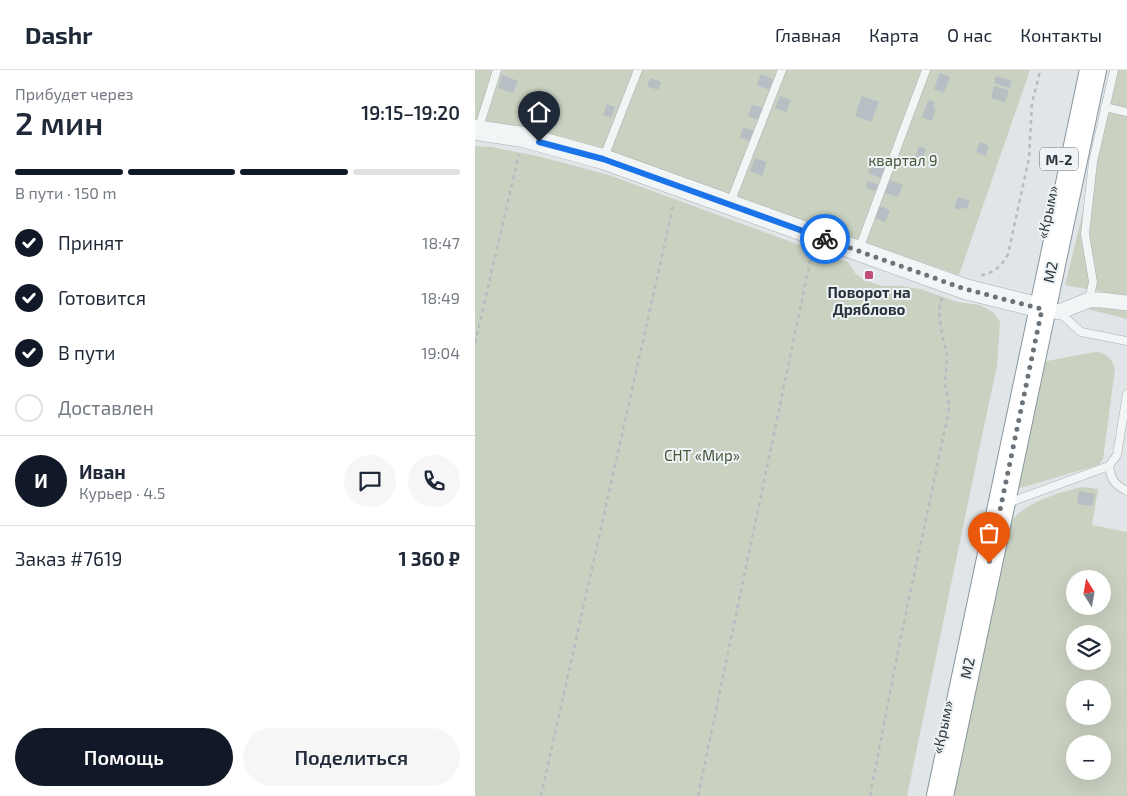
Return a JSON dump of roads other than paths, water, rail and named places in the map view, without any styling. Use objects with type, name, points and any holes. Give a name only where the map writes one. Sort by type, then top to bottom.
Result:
[{"type":"highway","name":"«Крым»","points":[[928,796],[989,509],[1043,309],[1077,70]]},
{"type":"highway","name":"М2","points":[[940,796],[1093,70]]},
{"type":"street","points":[[477,131],[523,138],[603,159],[965,289],[1043,309],[1089,300],[1127,303]]},
{"type":"lane","points":[[477,131],[497,70]]},
{"type":"lane","points":[[603,159],[638,70]]},
{"type":"lane","points":[[729,204],[782,70]]},
{"type":"lane","points":[[858,251],[926,70]]},
{"type":"lane","points":[[1089,300],[1093,282],[1085,234],[1093,162],[1114,70]]},
{"type":"lane","points":[[1105,107],[1127,112]]},
{"type":"lane","points":[[1043,309],[1081,332],[1127,341]]},
{"type":"lane","points":[[1001,505],[1109,466],[1117,454],[1127,394]]},
{"type":"lane","points":[[1109,466],[1110,476],[1115,483],[1127,491]]},
{"type":"place","name":"Поворот на Дряблово","points":[[869,275]]},
{"type":"park label","name":"квартал 9","points":[[903,160]]},
{"type":"park label","name":"СНТ «Мир»","points":[[702,455]]}]
